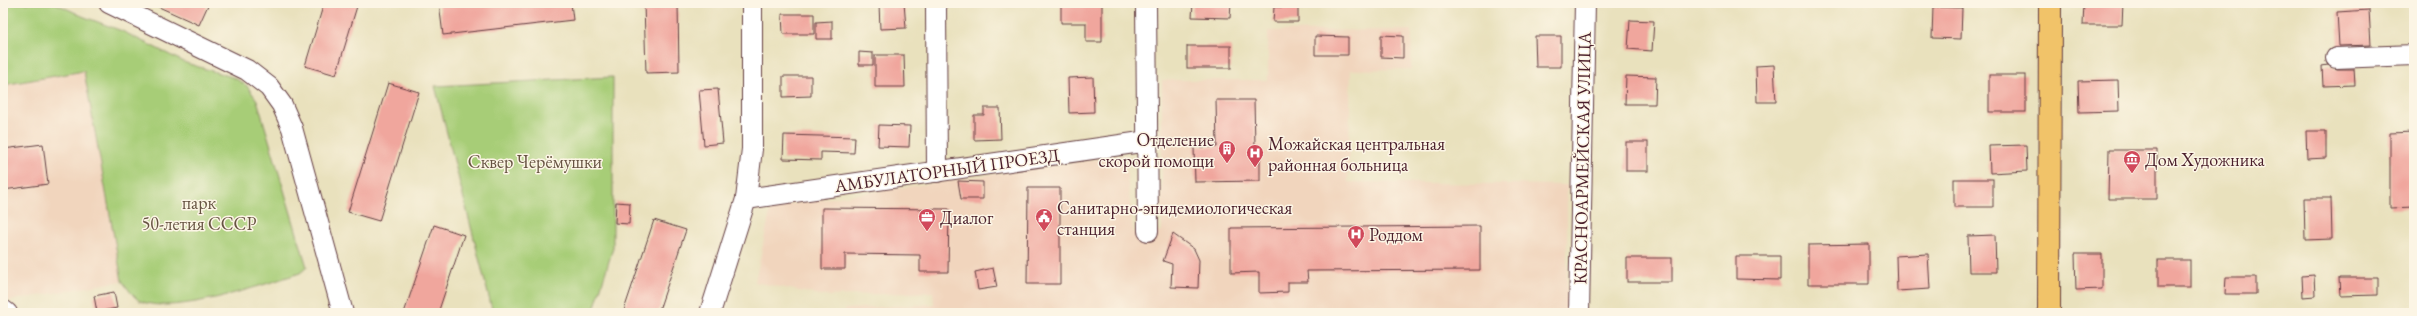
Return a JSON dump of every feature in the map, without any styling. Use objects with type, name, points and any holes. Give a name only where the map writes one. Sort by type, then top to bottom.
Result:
[{"type":"main road","points":[[2049,313],[2050,3]]},
{"type":"street","points":[[109,3],[247,70],[269,87],[282,105],[292,128],[344,313]]},
{"type":"street","points":[[710,313],[746,199],[752,149],[752,3]]},
{"type":"street","points":[[936,3],[937,172]]},
{"type":"street","points":[[1146,3],[1148,231]]},
{"type":"street","name":"КРАСНОАРМЕЙСКАЯ УЛИЦА","points":[[1579,313],[1585,3]]},
{"type":"street","points":[[2336,58],[2414,55]]},
{"type":"street","name":"АМБУЛАТОРНЫЙ ПРОЕЗД","points":[[746,199],[1148,141]]},
{"type":"street","points":[[3,310],[7,313]]},
{"type":"shaded area","name":"Можайская центральная районная больница","points":[[1412,30],[1411,69],[1351,70],[1348,182],[1567,185],[1567,313],[845,313],[845,309],[934,304],[933,292],[825,296],[755,282],[771,207],[1125,155],[1133,232],[1162,231],[1162,80],[1268,80],[1268,31]]},
{"type":"shaded area","points":[[84,71],[122,281],[3,302],[3,85]]},
{"type":"green space","name":"парк 50-летия СССР","points":[[3,3],[55,3],[82,16],[122,31],[186,63],[235,78],[247,86],[257,100],[307,267],[300,273],[264,285],[196,302],[174,305],[155,305],[137,299],[122,281],[84,71],[3,85]]},
{"type":"green space","name":"Сквер Черёмушки","points":[[613,77],[613,248],[593,313],[493,313],[435,86]]},
{"type":"building","points":[[150,3],[209,3],[199,25]]},
{"type":"building","points":[[324,3],[358,3],[336,75],[305,66]]},
{"type":"building","points":[[439,3],[571,3],[573,20],[443,35]]},
{"type":"building","points":[[644,3],[678,3],[679,72],[646,73]]},
{"type":"building","points":[[904,3],[906,28],[880,29],[879,4]]},
{"type":"building","points":[[1102,3],[1102,42],[1086,42],[1086,23],[1061,23],[1061,4]]},
{"type":"building","points":[[1193,3],[1231,3],[1230,18],[1192,17]]},
{"type":"building","points":[[2084,3],[2123,3],[2122,25],[2083,25]]},
{"type":"building","points":[[1274,7],[1298,7],[1298,22],[1273,22]]},
{"type":"building","points":[[1933,7],[1962,8],[1961,39],[1932,38]]},
{"type":"building","points":[[2369,10],[2371,45],[2339,46],[2337,12]]},
{"type":"building","points":[[782,14],[814,14],[814,34],[783,34]]},
{"type":"building","points":[[1630,20],[1654,21],[1652,51],[1628,49]]},
{"type":"building","points":[[832,21],[832,39],[816,39],[816,22]]},
{"type":"building","points":[[1381,35],[1403,36],[1403,58],[1381,57]]},
{"type":"building","points":[[1315,36],[1348,37],[1348,55],[1315,55]]},
{"type":"building","points":[[1535,36],[1561,36],[1561,67],[1536,67]]},
{"type":"building","points":[[1187,46],[1231,46],[1231,68],[1187,68]]},
{"type":"building","points":[[859,52],[873,53],[873,65],[859,65]]},
{"type":"building","points":[[875,55],[904,55],[905,87],[875,87]]},
{"type":"building","points":[[1774,65],[1776,102],[1757,102],[1756,66]]},
{"type":"building","points":[[2328,65],[2336,69],[2354,69],[2355,85],[2323,86],[2322,66]]},
{"type":"building","points":[[1989,75],[2026,75],[2026,112],[1989,112]]},
{"type":"building","points":[[783,76],[811,76],[811,96],[783,97]]},
{"type":"building","points":[[1626,76],[1656,77],[1655,104],[1625,104]]},
{"type":"building","points":[[1093,77],[1094,112],[1069,113],[1068,78]]},
{"type":"building","points":[[2118,80],[2119,111],[2079,112],[2078,81]]},
{"type":"building","points":[[388,83],[419,92],[379,221],[348,212]]},
{"type":"building","points":[[718,89],[723,143],[704,145],[699,90]]},
{"type":"building","points":[[1216,100],[1254,100],[1255,146],[1260,146],[1260,181],[1195,182],[1194,147],[1217,147]]},
{"type":"building","points":[[984,108],[1000,108],[1001,139],[974,140],[974,115],[984,115]]},
{"type":"building","points":[[879,125],[910,126],[909,147],[878,146]]},
{"type":"building","points":[[2306,131],[2326,131],[2326,158],[2307,159]]},
{"type":"building","points":[[2413,132],[2414,207],[2390,208],[2390,133]]},
{"type":"building","points":[[784,135],[855,137],[854,153],[821,152],[821,160],[783,159]]},
{"type":"building","points":[[1626,142],[1648,142],[1648,171],[1626,171]]},
{"type":"building","points":[[43,144],[48,184],[3,190],[3,149]]},
{"type":"building","points":[[2026,145],[2027,171],[1990,173],[1989,146]]},
{"type":"building","points":[[2109,150],[2157,150],[2157,199],[2108,199]]},
{"type":"building","points":[[1954,179],[1993,179],[1993,207],[1954,207]]},
{"type":"building","points":[[958,181],[983,182],[983,199],[961,199]]},
{"type":"building","points":[[1028,188],[1060,188],[1060,284],[1027,284]]},
{"type":"building","points":[[2304,198],[2331,198],[2332,239],[2305,240]]},
{"type":"building","points":[[616,202],[630,203],[629,224],[615,223]]},
{"type":"building","points":[[822,208],[949,209],[948,272],[920,272],[920,255],[845,254],[845,269],[822,269]]},
{"type":"building","points":[[654,220],[686,230],[658,313],[623,313]]},
{"type":"building","points":[[434,225],[464,235],[438,313],[404,313]]},
{"type":"building","name":"Роддом","points":[[1480,226],[1480,270],[1307,271],[1308,282],[1288,282],[1288,292],[1259,293],[1259,272],[1231,273],[1231,228]]},
{"type":"building","points":[[1173,234],[1194,249],[1199,260],[1198,288],[1171,287],[1172,264],[1163,261]]},
{"type":"building","points":[[1995,235],[1996,272],[1969,272],[1968,236]]},
{"type":"building","points":[[1869,244],[1869,284],[1808,284],[1808,245]]},
{"type":"building","points":[[1928,254],[1930,289],[1897,291],[1896,256]]},
{"type":"building","points":[[2075,254],[2102,254],[2102,289],[2076,290]]},
{"type":"building","points":[[1736,256],[1780,256],[1780,280],[1736,279]]},
{"type":"building","points":[[1627,258],[1672,258],[1672,282],[1627,282]]},
{"type":"building","points":[[2158,260],[2190,260],[2190,287],[2158,287]]},
{"type":"building","points":[[993,268],[997,287],[978,290],[975,272]]},
{"type":"building","points":[[2314,275],[2315,296],[2303,297],[2302,276]]},
{"type":"building","points":[[2226,277],[2256,277],[2256,294],[2225,294]]},
{"type":"building","points":[[2339,278],[2378,278],[2378,295],[2340,296]]},
{"type":"building","points":[[114,292],[117,308],[97,312],[94,296]]},
{"type":"place","name":"Отделение скорой помощи","points":[[1227,164]]},
{"type":"place","name":"Можайская центральная районная больница","points":[[1255,168]]},
{"type":"place","name":"Дом Художника","points":[[2132,174]]},
{"type":"place","name":"Диалог","points":[[927,232]]},
{"type":"place","name":"Санитарно-эпидемиологическая станция","points":[[1044,232]]},
{"type":"place","name":"Роддом","points":[[1356,249]]}]
